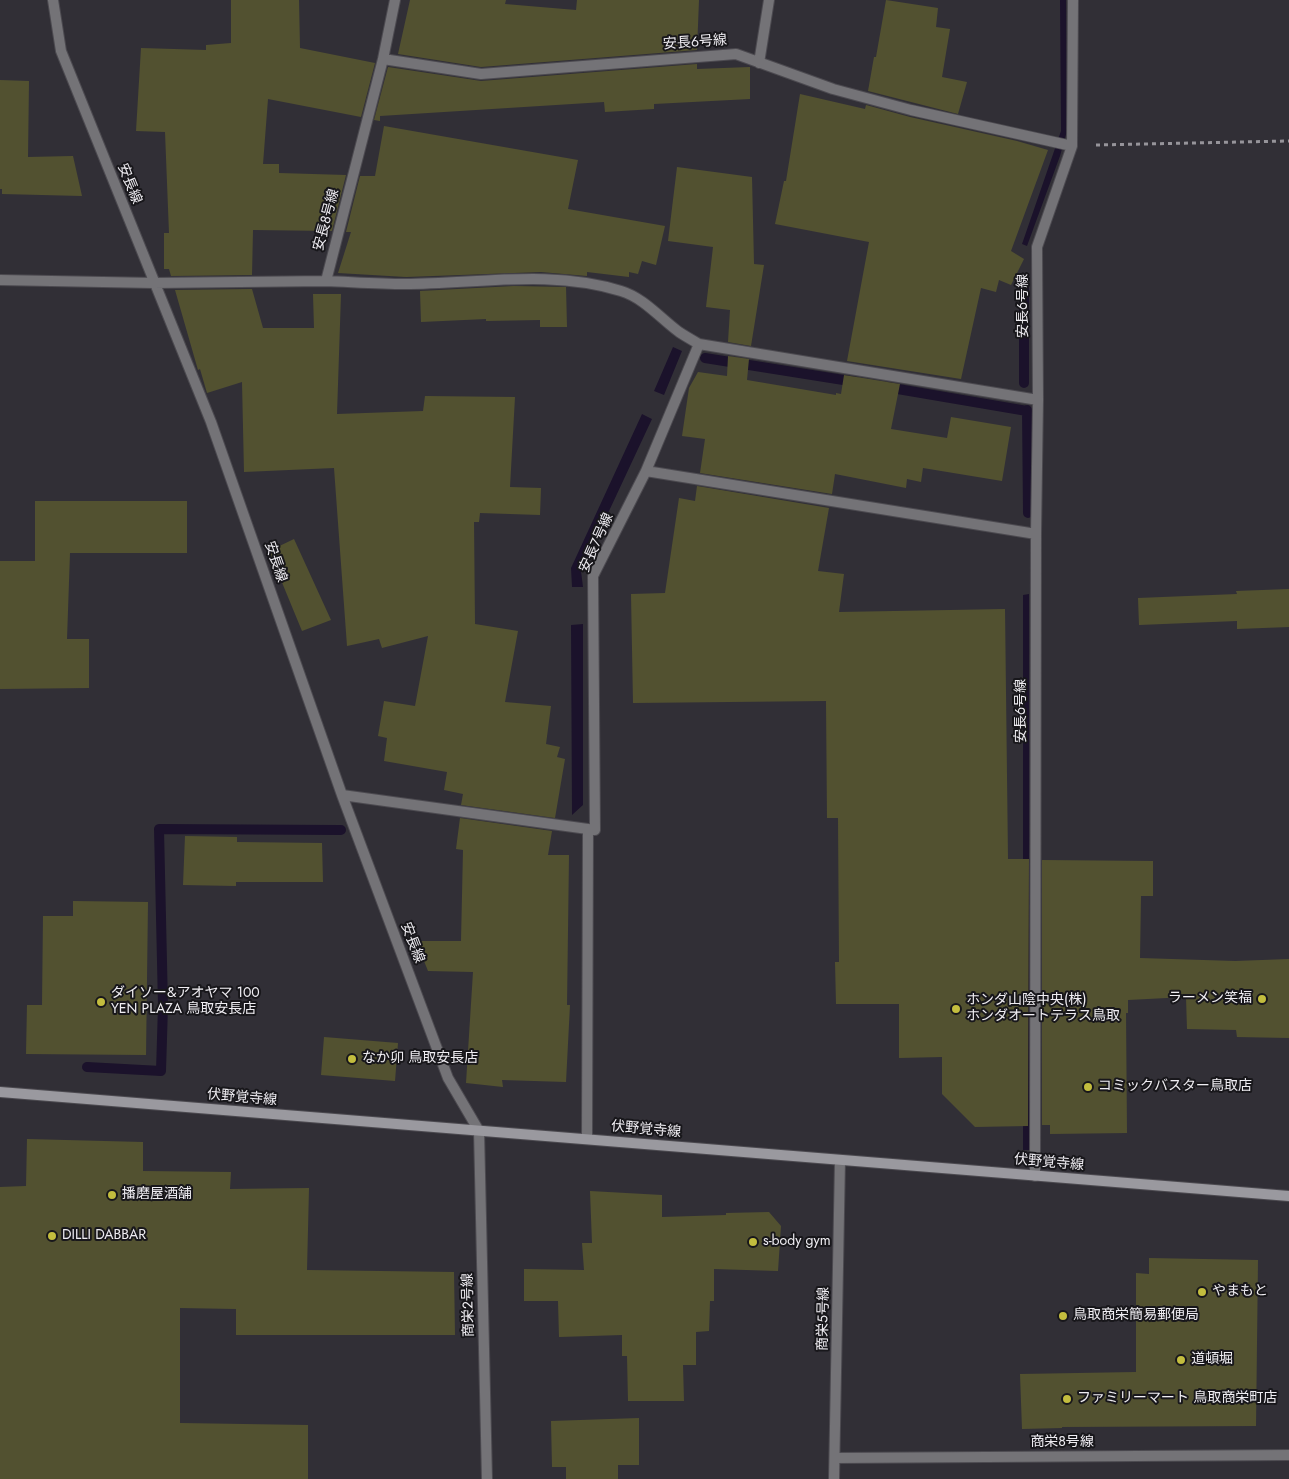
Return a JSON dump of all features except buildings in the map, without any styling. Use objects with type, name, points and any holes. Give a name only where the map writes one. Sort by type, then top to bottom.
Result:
[{"type":"main road","name":"伏野覚寺線","points":[[0,1092],[1289,1196]]},
{"type":"street","name":"安長線","points":[[53,0],[61,51],[211,422],[342,795],[448,1078],[479,1131]]},
{"type":"street","name":"安長8号線","points":[[326,281],[383,59],[395,0]]},
{"type":"street","points":[[759,63],[769,0]]},
{"type":"street","points":[[1072,146],[1073,0]]},
{"type":"street","name":"安長6号線","points":[[383,59],[481,74],[736,54],[833,89],[902,108],[1072,146],[1037,248],[1035,1176]]},
{"type":"street","points":[[0,280],[154,283],[326,281],[405,284],[554,279],[622,291],[647,305],[680,333],[698,344],[1038,400]]},
{"type":"street","points":[[698,344],[646,471],[1036,534]]},
{"type":"street","name":"安長7号線","points":[[588,830],[595,830],[593,576],[646,471]]},
{"type":"street","points":[[342,795],[588,830],[587,1139]]},
{"type":"street","name":"商栄2号線","points":[[479,1131],[487,1479]]},
{"type":"street","name":"商栄5号線","points":[[834,1479],[840,1160]]},
{"type":"street","name":"商栄8号線","points":[[835,1458],[1289,1455]]},
{"type":"path","points":[[1072,146],[1289,142]]},
{"type":"shaded area","points":[[1060,0],[1066,0],[1067,131],[1060,156],[1027,246],[1022,244],[1061,131]]},
{"type":"shaded area","points":[[673,347],[682,351],[664,395],[654,391]]},
{"type":"shaded area","points":[[642,414],[652,419],[581,571],[583,587],[572,587],[571,568]]},
{"type":"shaded area","points":[[1029,594],[1030,1150],[1023,1150],[1023,595]]},
{"type":"shaded area","points":[[583,624],[583,805],[572,815],[571,625]]},
{"type":"waterway","points":[[1024,287],[1024,383]]},
{"type":"waterway","points":[[705,358],[856,382]]},
{"type":"waterway","points":[[886,387],[1027,411]]},
{"type":"waterway","points":[[1027,410],[1028,513]]},
{"type":"waterway","points":[[87,1067],[161,1071],[163,1006],[159,829],[341,830]]},
{"type":"place","name":"ラーメン笑福","points":[[1262,999]]},
{"type":"place","name":"ダイソー&アオヤマ 100 YEN PLAZA 鳥取安長店","points":[[101,1002]]},
{"type":"place","name":"ホンダ山陰中央(株) ホンダオートテラス鳥取","points":[[956,1009]]},
{"type":"place","name":"なか卯 鳥取安長店","points":[[352,1059]]},
{"type":"place","name":"コミックバスター鳥取店","points":[[1088,1087]]},
{"type":"place","name":"播磨屋酒舗","points":[[112,1195]]},
{"type":"place","name":"DILLI DABBAR","points":[[52,1236]]},
{"type":"place","name":"s-body gym","points":[[753,1242]]},
{"type":"place","name":"やまもと","points":[[1202,1292]]},
{"type":"place","name":"鳥取商栄簡易郵便局","points":[[1063,1316]]},
{"type":"place","name":"道頓堀","points":[[1181,1360]]},
{"type":"place","name":"ファミリーマート 鳥取商栄町店","points":[[1067,1399]]}]
